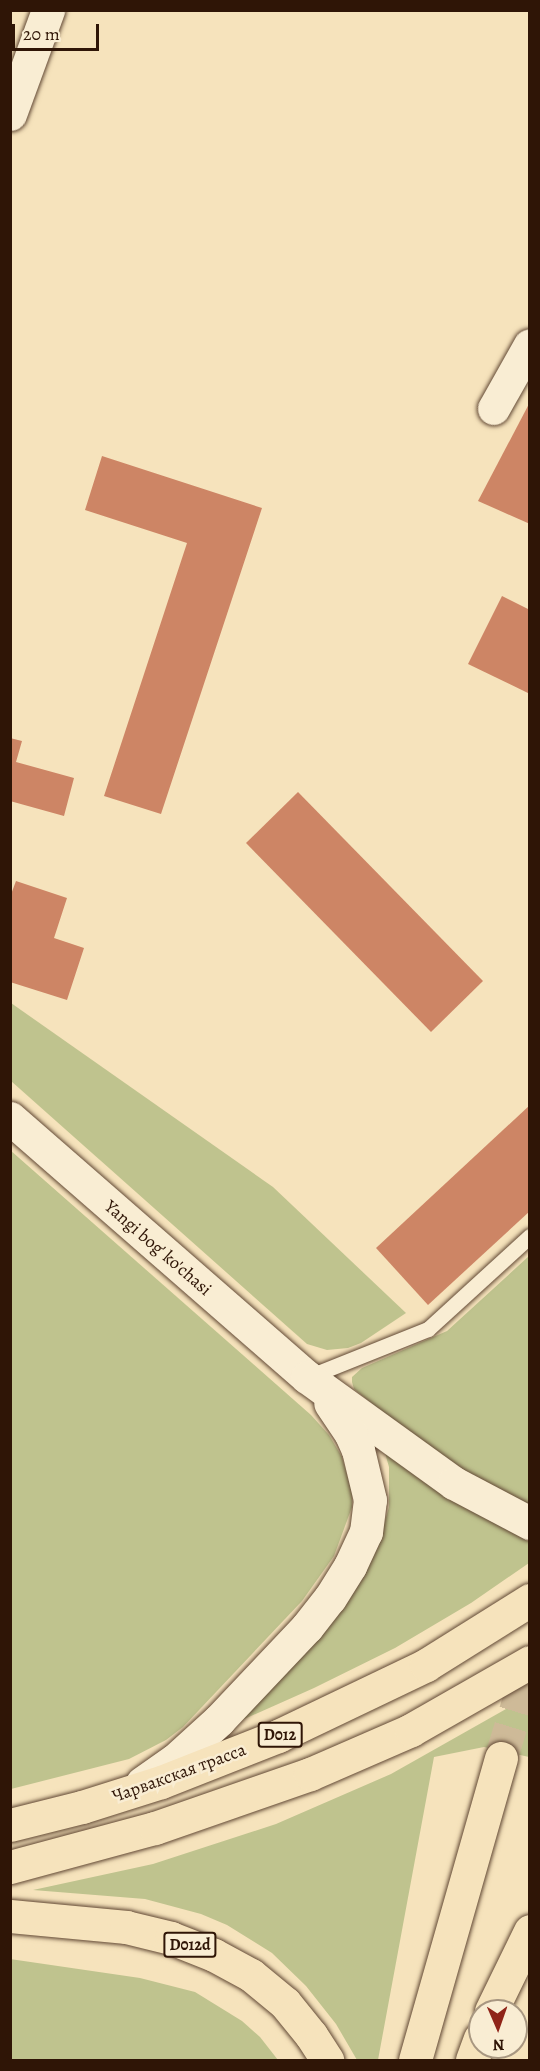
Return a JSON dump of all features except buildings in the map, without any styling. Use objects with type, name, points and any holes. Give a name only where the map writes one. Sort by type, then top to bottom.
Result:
[{"type":"main road","points":[[10,114],[48,10]]},
{"type":"main road","name":"Yangi bog' ko'chasi","points":[[10,1118],[307,1377]]},
{"type":"main road","points":[[307,1377],[454,1483],[530,1523]]},
{"type":"main road","points":[[122,1795],[174,1761],[197,1742],[307,1627],[340,1583],[366,1532],[370,1500],[358,1450],[342,1419],[307,1377]]},
{"type":"main road","name":"Чарвакская трасса","points":[[10,1825],[122,1795],[239,1752],[363,1697],[435,1660],[530,1600]]},
{"type":"main road","name":"D012","points":[[10,1867],[155,1828],[310,1774],[411,1730],[530,1662]]},
{"type":"main road","points":[[415,2061],[501,1758]]},
{"type":"main road","name":"D012d","points":[[10,1916],[126,1927],[171,1938],[224,1960],[251,1975],[285,2002],[311,2035],[327,2061]]},
{"type":"main road","points":[[497,1999],[530,1931]]},
{"type":"street","points":[[494,409],[530,345]]},
{"type":"lane","points":[[307,1377],[428,1329],[530,1236]]},
{"type":"green space","points":[[11,1003],[273,1187],[406,1313],[361,1343],[348,1348],[327,1350],[307,1344],[11,1081]]},
{"type":"green space","points":[[10,1150],[311,1415],[329,1435],[342,1457],[352,1493],[352,1507],[334,1556],[302,1601],[183,1727],[166,1740],[129,1759],[11,1789]]},
{"type":"green space","points":[[529,1256],[529,1506],[467,1472],[400,1426],[354,1389],[352,1377],[362,1368],[447,1331]]},
{"type":"green space","points":[[383,1446],[529,1542],[529,1563],[471,1603],[395,1648],[231,1725],[369,1564],[378,1545],[389,1507],[389,1467]]},
{"type":"green space","points":[[529,1696],[529,1757],[484,1747],[434,1757],[378,2060],[357,2060],[336,2024],[306,1986],[272,1953],[227,1925],[201,1914],[145,1899],[33,1890],[153,1864],[276,1824],[391,1774]]},
{"type":"green space","points":[[10,1959],[140,1978],[195,1992],[242,2021],[260,2037],[278,2060],[11,2060]]},
{"type":"tunnel","points":[[501,1758],[530,1664]]}]
